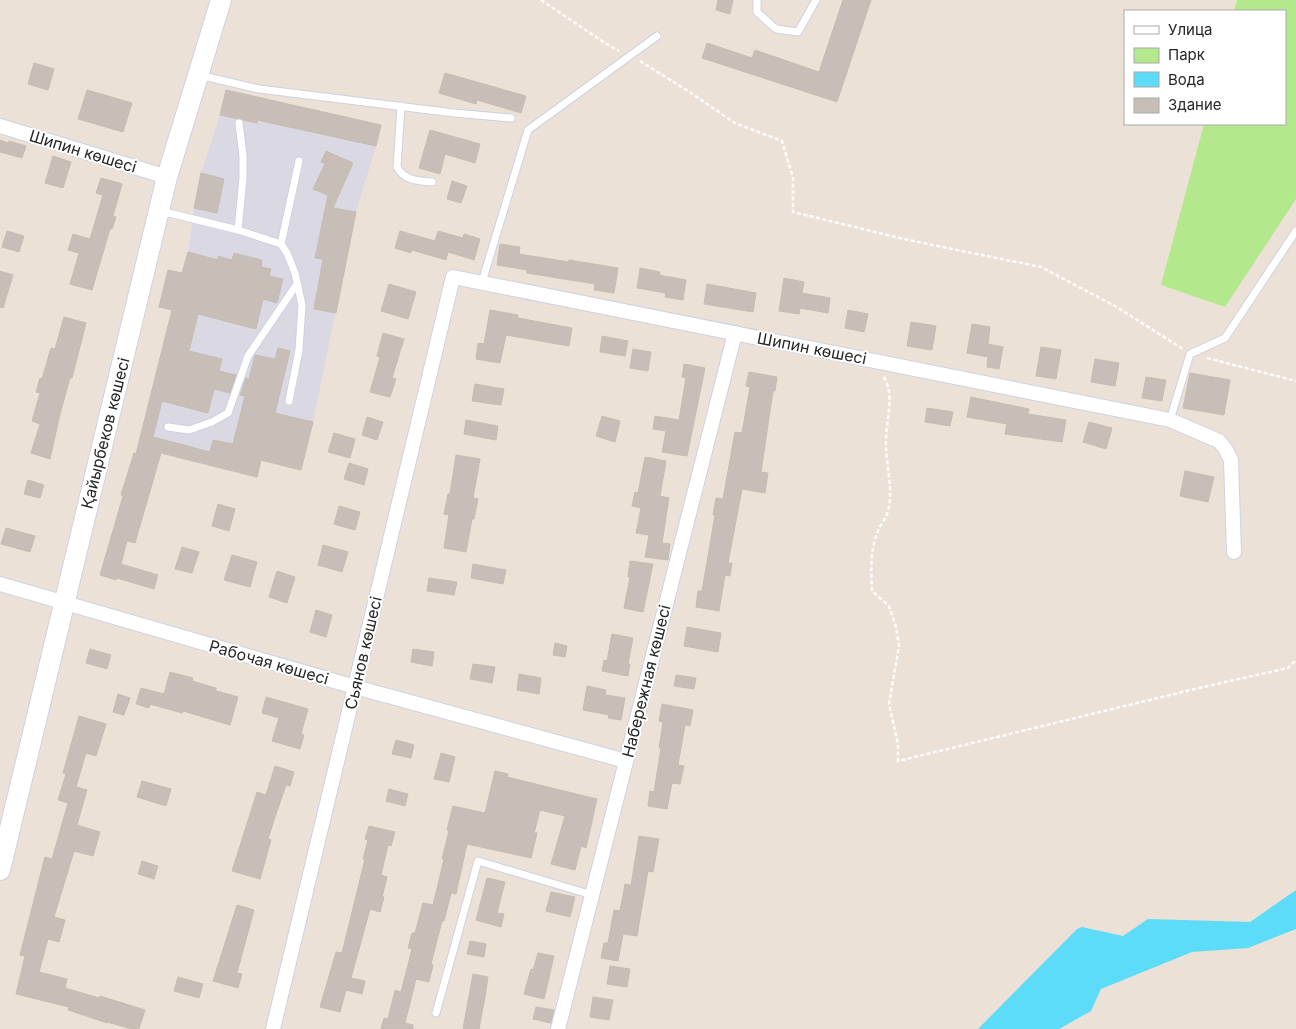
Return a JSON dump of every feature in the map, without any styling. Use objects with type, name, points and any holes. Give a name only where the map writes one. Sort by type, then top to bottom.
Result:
[{"type":"main road","name":"Қайырбеков көшесі","points":[[0,870],[167,177],[221,0]]},
{"type":"street","name":"Шипин көшесі","points":[[0,126],[167,177]]},
{"type":"street","name":"Шипин көшесі","points":[[453,277],[1170,420],[1218,441],[1231,460],[1234,552]]},
{"type":"street","name":"Сьянов көшесі","points":[[273,1029],[453,277]]},
{"type":"street","name":"Набережная көшесі","points":[[558,1029],[735,333]]},
{"type":"street","name":"Рабочая көшесі","points":[[0,584],[355,687],[626,761]]},
{"type":"lane","points":[[757,0],[757,12],[776,28],[798,32],[816,0]]},
{"type":"lane","points":[[482,282],[528,130],[657,36]]},
{"type":"lane","points":[[198,75],[259,88],[511,118]]},
{"type":"lane","points":[[401,106],[397,167],[401,174],[414,180],[432,182]]},
{"type":"lane","points":[[238,230],[243,178],[243,156],[239,124]]},
{"type":"lane","points":[[281,244],[299,161]]},
{"type":"lane","points":[[159,210],[238,230],[281,244],[287,253],[302,305],[299,350],[289,401]]},
{"type":"lane","points":[[1170,420],[1190,354],[1225,338],[1296,231]]},
{"type":"lane","points":[[168,427],[189,430],[212,422],[228,413],[248,356],[297,284]]},
{"type":"lane","points":[[436,1013],[478,861],[592,895]]},
{"type":"path","points":[[541,0],[605,43],[688,91],[735,123],[782,141],[793,178],[793,212],[908,240],[1041,267],[1115,306],[1190,354],[1296,381]]},
{"type":"path","points":[[875,361],[888,384],[889,411],[886,442],[890,485],[888,514],[878,531],[870,561],[872,591],[888,606],[896,627],[899,646],[889,704],[898,744],[898,761],[1180,692],[1288,668],[1296,660]]},
{"type":"shaded area","points":[[226,90],[381,125],[356,212],[313,422],[301,470],[261,460],[257,477],[137,447],[172,310],[159,307],[168,270],[183,273],[201,173]]},
{"type":"green space","points":[[1237,0],[1296,0],[1296,199],[1225,307],[1161,285],[1204,125],[1286,125],[1286,10],[1234,10]]},
{"type":"water","points":[[1296,890],[1296,929],[1248,948],[1192,952],[1101,989],[1091,1011],[1059,1029],[978,1029],[1077,929],[1082,927],[1123,936],[1148,919],[1250,922]]},
{"type":"building","points":[[718,0],[733,0],[730,14],[716,10]]},
{"type":"building","points":[[843,0],[871,0],[837,102],[702,58],[707,43],[752,58],[755,50],[819,72]]},
{"type":"building","points":[[34,63],[54,69],[48,90],[28,84]]},
{"type":"building","points":[[445,73],[526,96],[521,113],[477,100],[476,104],[439,93]]},
{"type":"building","points":[[87,90],[132,103],[123,132],[78,119]]},
{"type":"building","points":[[226,90],[381,125],[376,146],[257,120],[257,123],[220,115]]},
{"type":"building","points":[[430,130],[480,144],[475,163],[445,154],[440,174],[419,168]]},
{"type":"building","points":[[0,140],[26,146],[22,158],[0,152]]},
{"type":"building","points":[[326,151],[353,163],[333,208],[356,212],[336,313],[314,309],[323,259],[315,258],[328,195],[313,189],[325,164],[321,162]]},
{"type":"building","points":[[53,156],[71,162],[63,188],[45,183]]},
{"type":"building","points":[[201,173],[224,179],[217,213],[194,208]]},
{"type":"building","points":[[101,178],[122,184],[113,216],[116,217],[112,229],[110,229],[92,290],[70,284],[79,253],[68,250],[73,234],[90,239],[103,195],[96,193]]},
{"type":"building","points":[[452,181],[467,186],[461,203],[447,199]]},
{"type":"building","points":[[7,231],[24,236],[19,252],[2,247]]},
{"type":"building","points":[[400,231],[435,241],[438,231],[463,238],[464,234],[480,239],[474,260],[448,252],[446,260],[412,250],[411,253],[395,248]]},
{"type":"building","points":[[500,244],[520,247],[519,254],[618,268],[614,293],[594,290],[595,284],[527,273],[527,270],[497,265]]},
{"type":"building","points":[[188,252],[218,260],[218,256],[232,260],[234,253],[262,260],[261,267],[271,269],[269,276],[283,279],[277,303],[263,299],[256,329],[198,314],[189,351],[222,359],[219,371],[236,375],[230,393],[214,389],[208,413],[162,401],[153,437],[210,452],[213,440],[233,444],[245,396],[240,395],[246,378],[249,379],[255,355],[275,359],[278,348],[290,351],[275,413],[313,422],[301,470],[261,460],[257,477],[161,453],[135,543],[127,541],[121,564],[158,575],[154,589],[100,575],[123,496],[121,495],[134,453],[136,454],[172,310],[159,307],[168,270],[182,273]]},
{"type":"building","points":[[640,268],[660,272],[659,275],[686,280],[683,300],[665,297],[666,293],[637,288]]},
{"type":"building","points":[[0,271],[13,275],[3,308],[0,307]]},
{"type":"building","points":[[784,278],[804,282],[802,293],[830,298],[828,313],[800,308],[799,314],[779,311]]},
{"type":"building","points":[[389,284],[416,292],[408,319],[381,311]]},
{"type":"building","points":[[707,284],[756,293],[753,312],[704,304]]},
{"type":"building","points":[[490,310],[518,315],[518,318],[572,328],[569,346],[506,335],[500,363],[476,359],[478,343],[484,344]]},
{"type":"building","points":[[848,310],[868,314],[864,332],[845,328]]},
{"type":"building","points":[[64,317],[86,323],[72,378],[70,378],[60,414],[50,459],[31,453],[40,424],[32,421],[40,393],[36,392],[40,378],[42,379],[51,348],[55,349]]},
{"type":"building","points":[[911,322],[936,326],[932,350],[907,346]]},
{"type":"building","points":[[972,324],[990,327],[988,344],[1003,347],[999,369],[987,367],[988,357],[967,353]]},
{"type":"building","points":[[383,333],[404,339],[392,378],[396,379],[390,397],[370,392],[380,357],[377,356]]},
{"type":"building","points":[[602,336],[628,341],[625,356],[600,352]]},
{"type":"building","points":[[1041,347],[1061,350],[1056,379],[1036,376]]},
{"type":"building","points":[[633,349],[651,352],[648,371],[630,368]]},
{"type":"building","points":[[1095,359],[1119,363],[1115,386],[1091,382]]},
{"type":"building","points":[[684,364],[705,368],[687,456],[662,452],[666,431],[653,429],[655,416],[679,420],[686,378],[682,377]]},
{"type":"building","points":[[749,372],[777,377],[775,391],[773,391],[761,472],[768,473],[765,493],[742,489],[728,563],[732,563],[730,576],[725,575],[719,611],[696,607],[698,591],[702,591],[715,515],[713,515],[716,498],[723,499],[735,432],[742,433],[750,387],[746,386]]},
{"type":"building","points":[[1190,373],[1230,380],[1224,415],[1183,408]]},
{"type":"building","points":[[1146,377],[1166,380],[1162,401],[1142,398]]},
{"type":"building","points":[[475,384],[504,389],[501,405],[472,401]]},
{"type":"building","points":[[971,397],[1029,409],[1028,414],[1066,420],[1062,442],[1005,434],[1007,424],[967,417]]},
{"type":"building","points":[[927,408],[953,412],[950,426],[925,422]]},
{"type":"building","points":[[602,416],[620,421],[615,442],[596,436]]},
{"type":"building","points":[[367,417],[383,422],[377,440],[362,435]]},
{"type":"building","points":[[466,420],[498,426],[496,440],[464,434]]},
{"type":"building","points":[[1089,422],[1112,428],[1106,449],[1083,442]]},
{"type":"building","points":[[334,433],[355,439],[350,458],[328,452]]},
{"type":"building","points":[[456,455],[480,459],[473,498],[478,499],[466,552],[444,548],[449,515],[444,514],[448,494],[450,494]]},
{"type":"building","points":[[645,457],[666,461],[660,496],[669,498],[662,543],[670,544],[668,560],[645,557],[649,535],[636,533],[641,508],[632,506],[635,492],[638,493]]},
{"type":"building","points":[[349,463],[368,469],[364,485],[344,479]]},
{"type":"building","points":[[1185,471],[1214,477],[1208,502],[1180,496]]},
{"type":"building","points":[[28,480],[44,485],[40,498],[24,494]]},
{"type":"building","points":[[218,504],[235,509],[229,531],[212,526]]},
{"type":"building","points":[[339,506],[360,512],[355,530],[334,524]]},
{"type":"building","points":[[6,528],[35,536],[30,552],[1,544]]},
{"type":"building","points":[[323,545],[348,552],[342,572],[318,565]]},
{"type":"building","points":[[182,547],[199,552],[192,573],[175,569]]},
{"type":"building","points":[[232,555],[257,562],[250,587],[224,580]]},
{"type":"building","points":[[630,561],[653,564],[643,612],[624,608],[630,577],[628,577]]},
{"type":"building","points":[[473,564],[506,570],[503,584],[471,578]]},
{"type":"building","points":[[277,571],[295,577],[287,603],[269,597]]},
{"type":"building","points":[[429,578],[457,582],[454,595],[427,591]]},
{"type":"building","points":[[316,610],[332,615],[326,637],[310,632]]},
{"type":"building","points":[[687,627],[721,633],[718,652],[684,646]]},
{"type":"building","points":[[612,634],[633,638],[628,664],[630,664],[628,676],[602,671],[604,660],[607,661]]},
{"type":"building","points":[[555,643],[567,646],[565,657],[553,655]]},
{"type":"building","points":[[90,649],[111,655],[107,669],[86,663]]},
{"type":"building","points":[[413,649],[434,652],[432,666],[411,662]]},
{"type":"building","points":[[473,664],[495,667],[492,683],[470,679]]},
{"type":"building","points":[[170,672],[193,678],[192,681],[216,688],[216,691],[238,697],[230,725],[183,711],[182,713],[150,704],[149,708],[136,704],[141,688],[164,694]]},
{"type":"building","points":[[519,674],[541,678],[539,694],[517,690]]},
{"type":"building","points":[[676,675],[696,678],[694,689],[674,686]]},
{"type":"building","points":[[587,686],[606,690],[605,695],[625,698],[621,720],[608,718],[609,715],[583,710]]},
{"type":"building","points":[[118,694],[130,698],[124,715],[113,712]]},
{"type":"building","points":[[266,697],[308,709],[301,734],[304,735],[300,749],[272,741],[279,718],[262,713]]},
{"type":"building","points":[[662,704],[693,710],[690,726],[685,725],[678,765],[684,766],[680,784],[672,783],[667,809],[648,806],[650,791],[654,792],[661,748],[659,748],[663,722],[659,721]]},
{"type":"building","points":[[79,716],[106,724],[96,756],[86,753],[76,787],[87,790],[77,825],[100,832],[93,856],[74,851],[54,917],[65,920],[59,942],[48,939],[39,972],[67,979],[65,988],[99,998],[100,996],[145,1010],[139,1029],[107,1023],[68,1010],[69,1007],[16,994],[25,956],[20,955],[45,857],[52,859],[68,803],[58,800],[66,774],[63,773]]},
{"type":"building","points":[[396,740],[414,745],[411,758],[392,754]]},
{"type":"building","points":[[441,753],[455,757],[449,782],[434,779]]},
{"type":"building","points":[[275,766],[294,772],[290,786],[286,785],[268,839],[271,840],[260,879],[232,871],[257,792],[266,795]]},
{"type":"building","points":[[495,771],[508,774],[507,777],[597,799],[586,848],[581,846],[575,870],[551,864],[565,816],[540,810],[534,833],[537,833],[531,858],[467,844],[456,894],[451,893],[444,921],[442,921],[431,964],[433,965],[429,982],[416,979],[405,1023],[413,1025],[413,1029],[381,1029],[384,1018],[388,1019],[395,990],[401,992],[412,949],[408,948],[412,933],[415,933],[423,903],[433,905],[444,859],[442,859],[453,806],[485,813]]},
{"type":"building","points":[[142,781],[171,789],[166,806],[137,797]]},
{"type":"building","points":[[389,789],[408,794],[405,806],[386,801]]},
{"type":"building","points":[[369,826],[395,832],[391,846],[388,845],[381,875],[387,877],[380,912],[370,909],[351,978],[365,981],[362,994],[346,990],[340,1012],[320,1007],[336,952],[342,953],[365,859],[363,859],[368,840],[365,839]]},
{"type":"building","points":[[639,836],[659,839],[653,872],[648,871],[637,936],[623,934],[618,961],[601,958],[604,943],[608,943],[614,910],[620,911],[625,884],[631,885]]},
{"type":"building","points":[[142,861],[158,866],[154,879],[138,874]]},
{"type":"building","points":[[487,878],[505,882],[497,913],[504,914],[501,927],[476,920]]},
{"type":"building","points":[[551,892],[575,897],[570,917],[546,911]]},
{"type":"building","points":[[237,905],[254,910],[237,973],[242,974],[238,988],[213,981]]},
{"type":"building","points":[[470,941],[486,944],[484,957],[467,954]]},
{"type":"building","points":[[538,953],[554,956],[544,999],[524,994]]},
{"type":"building","points":[[610,966],[630,969],[627,987],[607,984]]},
{"type":"building","points":[[473,974],[488,977],[485,997],[479,1029],[463,1029]]},
{"type":"building","points":[[178,977],[203,984],[199,998],[174,991]]},
{"type":"building","points":[[593,997],[613,1000],[609,1020],[590,1017]]},
{"type":"building","points":[[536,1007],[554,1010],[551,1023],[533,1019]]}]
